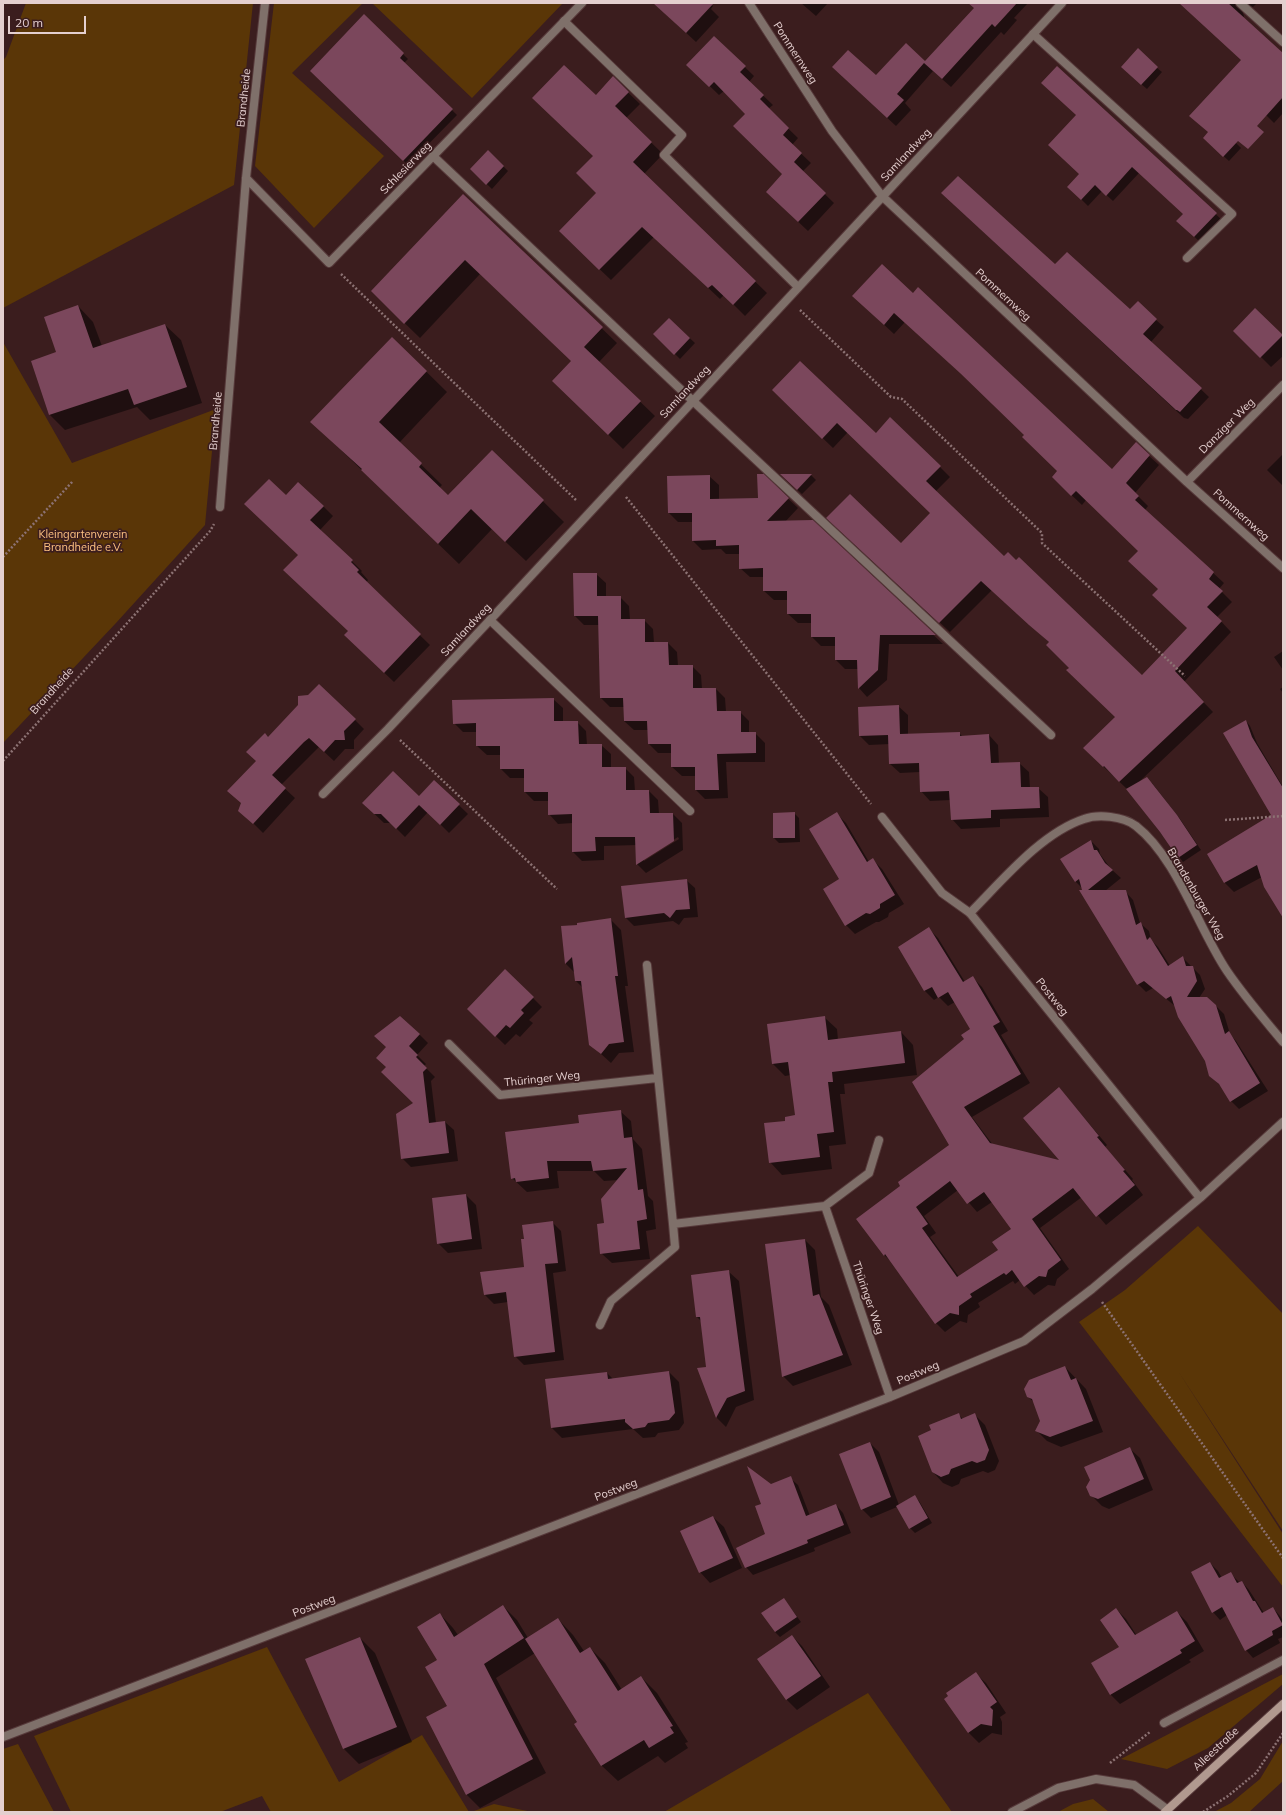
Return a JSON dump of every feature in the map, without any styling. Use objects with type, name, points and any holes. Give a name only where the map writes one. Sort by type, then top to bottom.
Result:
[{"type":"street","name":"Brandheide","points":[[220,507],[246,178],[265,3]]},
{"type":"street","name":"Schlesierweg","points":[[329,263],[582,3]]},
{"type":"street","name":"Pommernweg","points":[[749,3],[832,131],[882,196],[1187,482],[1283,568]]},
{"type":"street","name":"Samlandweg","points":[[323,794],[388,729],[490,620],[1062,3]]},
{"type":"street","points":[[1240,3],[1283,42]]},
{"type":"street","points":[[564,21],[682,135],[664,155],[798,287]]},
{"type":"street","points":[[1033,34],[1232,214],[1188,258]]},
{"type":"street","points":[[433,156],[1051,735]]},
{"type":"street","points":[[246,178],[329,263]]},
{"type":"street","name":"Danziger Weg","points":[[1187,482],[1283,385]]},
{"type":"street","points":[[490,620],[690,811]]},
{"type":"street","name":"Brandenburger Weg","points":[[970,913],[1038,846],[1062,829],[1084,819],[1111,816],[1135,824],[1154,843],[1175,877],[1226,971],[1283,1042]]},
{"type":"street","name":"Postweg","points":[[882,818],[942,893],[970,913],[1200,1198]]},
{"type":"street","points":[[600,1325],[611,1301],[675,1248],[646,965]]},
{"type":"street","name":"Thüringer Weg","points":[[449,1044],[500,1095],[657,1078]]},
{"type":"street","name":"Postweg","points":[[3,1737],[890,1397],[1024,1341],[1092,1289],[1200,1198],[1283,1122]]},
{"type":"street","points":[[673,1224],[825,1206],[868,1173],[879,1140]]},
{"type":"street","name":"Thüringer Weg","points":[[825,1206],[890,1397]]},
{"type":"street","points":[[1164,1723],[1283,1660]]},
{"type":"street","name":"Alleestraße","points":[[1166,1811],[1283,1704]]},
{"type":"street","points":[[1012,1812],[1058,1788],[1096,1779],[1134,1785],[1166,1811]]},
{"type":"path","points":[[329,263],[589,513]]},
{"type":"path","points":[[788,298],[891,397],[902,399],[1042,533],[1042,542],[1185,676]]},
{"type":"path","points":[[4,555],[73,481]]},
{"type":"path","points":[[616,484],[882,818]]},
{"type":"path","name":"Brandheide","points":[[3,761],[210,531],[217,519],[220,507]]},
{"type":"path","points":[[388,729],[557,889]]},
{"type":"path","points":[[1225,820],[1283,816]]},
{"type":"path","points":[[1092,1289],[1283,1558]]},
{"type":"path","points":[[1096,1779],[1114,1760],[1164,1723]]},
{"type":"path","points":[[1203,1812],[1228,1796],[1256,1774],[1283,1733]]},
{"type":"green space","points":[[26,3],[253,3],[234,185],[3,308],[3,60],[6,57]]},
{"type":"green space","points":[[274,3],[363,3],[292,73],[384,156],[314,228],[255,166]]},
{"type":"green space","points":[[372,3],[563,3],[472,98]]},
{"type":"green space","name":"Kleingartenverein Brandheide e.V.","points":[[3,342],[72,463],[216,409],[205,525],[116,623],[3,743]]},
{"type":"green space","points":[[1198,1226],[1283,1314],[1283,1531],[1178,1371],[1283,1534],[1283,1587],[1079,1322],[1125,1290]]},
{"type":"green space","points":[[267,1647],[339,1782],[422,1735],[469,1812],[271,1812],[262,1796],[220,1812],[71,1812],[34,1736]]},
{"type":"green space","points":[[1283,1674],[1283,1684],[1208,1748],[1167,1769],[1121,1759]]},
{"type":"green space","points":[[868,1693],[952,1812],[664,1812]]},
{"type":"green space","points":[[1283,1741],[1283,1781],[1249,1812],[1214,1812],[1231,1803],[1260,1779]]},
{"type":"green space","points":[[18,1744],[54,1812],[3,1812],[3,1749]]},
{"type":"green space","points":[[1093,1799],[1109,1812],[1058,1812],[1073,1804]]},
{"type":"green space","points":[[494,1804],[532,1812],[471,1812]]},
{"type":"building","points":[[653,3],[714,3],[686,33]]},
{"type":"building","points":[[968,3],[1017,3],[995,27],[992,24],[942,79],[924,63],[897,94],[904,100],[887,118],[832,67],[848,50],[876,75],[906,43],[925,61],[974,8]]},
{"type":"building","points":[[1179,3],[1228,3],[1283,53],[1283,97],[1257,126],[1264,132],[1248,149],[1238,141],[1223,157],[1203,138],[1208,132],[1189,116],[1241,60]]},
{"type":"building","points":[[364,14],[404,53],[400,58],[453,109],[403,161],[310,71]]},
{"type":"building","points":[[714,36],[746,66],[740,72],[764,95],[760,99],[789,128],[783,135],[802,153],[794,162],[826,193],[798,222],[766,192],[782,174],[733,126],[745,114],[714,82],[709,87],[686,65]]},
{"type":"building","points":[[1138,48],[1158,67],[1141,85],[1121,67]]},
{"type":"building","points":[[564,65],[596,95],[613,76],[629,92],[615,106],[652,142],[633,162],[756,281],[733,305],[712,285],[708,288],[642,227],[599,270],[559,231],[596,193],[576,173],[593,156],[532,98]]},
{"type":"building","points":[[1057,66],[1217,213],[1194,237],[1176,221],[1183,214],[1132,167],[1106,196],[1095,185],[1081,200],[1067,187],[1079,174],[1048,145],[1076,115],[1041,83]]},
{"type":"building","points":[[488,150],[504,166],[486,185],[470,169]]},
{"type":"building","points":[[958,176],[1055,264],[1067,252],[1130,309],[1138,301],[1157,319],[1143,334],[1202,388],[1180,412],[1176,410],[941,193]]},
{"type":"building","points":[[463,194],[603,327],[584,347],[641,401],[608,435],[552,381],[571,361],[465,260],[404,324],[371,291]]},
{"type":"building","points":[[882,264],[913,293],[918,287],[1112,469],[1136,442],[1150,455],[1126,483],[1139,496],[1135,500],[1214,572],[1209,579],[1223,591],[1207,607],[1222,621],[1175,671],[1204,702],[1119,782],[1104,766],[1103,767],[1083,748],[1115,717],[1066,670],[1069,668],[1046,645],[1049,642],[981,581],[939,623],[826,518],[850,494],[901,543],[930,513],[837,423],[822,439],[772,390],[800,361],[876,433],[890,417],[941,466],[926,481],[1004,556],[1008,552],[1016,560],[1019,557],[1142,675],[1187,628],[1152,595],[1158,589],[1128,561],[1138,551],[1076,491],[1071,496],[1052,477],[1057,471],[1022,437],[1024,435],[960,373],[894,313],[884,325],[852,296]]},
{"type":"building","points":[[78,305],[93,348],[165,324],[187,387],[134,405],[128,389],[49,415],[31,361],[56,352],[44,317]]},
{"type":"building","points":[[1255,308],[1283,335],[1260,358],[1233,331]]},
{"type":"building","points":[[669,318],[690,338],[674,355],[653,334]]},
{"type":"building","points":[[392,337],[427,371],[379,422],[422,463],[419,467],[448,495],[492,450],[544,500],[505,542],[471,509],[438,544],[361,470],[362,469],[310,422]]},
{"type":"building","points":[[757,474],[764,474],[789,498],[767,521],[813,520],[936,635],[880,635],[878,670],[858,689],[857,660],[835,660],[835,637],[811,637],[811,614],[787,614],[787,591],[763,591],[763,568],[739,569],[739,545],[716,546],[716,540],[692,541],[692,513],[668,513],[667,476],[710,475],[710,499],[758,498]]},
{"type":"building","points":[[780,474],[812,474],[797,490]]},
{"type":"building","points":[[269,479],[286,495],[298,482],[324,506],[310,520],[353,560],[351,562],[359,570],[357,572],[421,634],[384,673],[344,635],[348,631],[283,570],[298,555],[244,504]]},
{"type":"building","points":[[573,573],[597,573],[597,596],[621,596],[621,619],[645,619],[645,642],[668,642],[669,665],[693,665],[693,688],[716,688],[717,711],[741,711],[741,732],[756,732],[756,753],[717,754],[719,790],[695,790],[695,767],[671,767],[671,744],[648,744],[647,721],[624,721],[623,698],[600,698],[598,616],[574,616]]},
{"type":"building","points":[[319,684],[356,719],[344,731],[345,740],[335,740],[324,752],[309,738],[304,742],[272,775],[286,788],[253,824],[238,811],[241,803],[227,791],[256,761],[246,752],[265,733],[268,737],[298,705],[298,696],[308,695]]},
{"type":"building","points":[[554,698],[554,721],[578,721],[579,744],[602,744],[602,767],[626,767],[626,790],[649,790],[650,813],[673,813],[674,841],[636,865],[635,837],[595,837],[596,851],[572,852],[572,814],[548,815],[548,792],[524,792],[524,769],[500,769],[500,746],[476,746],[476,723],[453,724],[452,700]]},
{"type":"building","points":[[899,705],[900,734],[960,732],[960,736],[989,734],[991,763],[1020,762],[1021,787],[1039,787],[1040,808],[991,810],[991,818],[951,820],[949,791],[920,792],[919,763],[889,764],[888,735],[859,736],[858,707]]},
{"type":"building","points":[[1246,720],[1252,737],[1283,788],[1283,918],[1264,887],[1257,865],[1224,883],[1207,854],[1271,815],[1223,733]]},
{"type":"building","points":[[393,771],[419,796],[434,780],[460,804],[440,825],[419,805],[396,829],[381,814],[374,814],[362,803]]},
{"type":"building","points":[[1147,777],[1177,815],[1197,845],[1178,858],[1160,832],[1126,789]]},
{"type":"building","points":[[795,812],[795,838],[773,838],[773,813]]},
{"type":"building","points":[[837,812],[867,862],[873,858],[895,895],[880,904],[880,908],[870,914],[866,913],[845,926],[823,889],[839,879],[809,829]]},
{"type":"building","points":[[1091,840],[1094,850],[1097,850],[1105,863],[1113,870],[1088,890],[1126,890],[1136,925],[1141,922],[1147,940],[1150,937],[1168,966],[1183,956],[1186,966],[1193,966],[1197,981],[1187,997],[1207,997],[1216,1005],[1225,1034],[1229,1031],[1260,1083],[1230,1102],[1219,1084],[1209,1076],[1205,1061],[1178,1017],[1171,996],[1166,999],[1144,981],[1137,985],[1079,890],[1082,890],[1079,879],[1075,882],[1060,859]]},
{"type":"building","points":[[687,879],[690,909],[676,910],[670,918],[664,913],[625,918],[621,886]]},
{"type":"building","points":[[611,918],[618,976],[615,976],[624,1042],[609,1044],[601,1054],[589,1045],[581,981],[575,981],[572,957],[565,964],[561,926],[577,925],[577,923]]},
{"type":"building","points":[[929,927],[963,982],[973,976],[1000,1022],[993,1026],[1021,1074],[964,1107],[990,1143],[1059,1160],[1023,1118],[1059,1087],[1099,1136],[1097,1137],[1125,1170],[1123,1171],[1135,1185],[1096,1217],[1073,1188],[1032,1219],[1061,1260],[1048,1270],[1046,1277],[1039,1276],[1024,1287],[1012,1270],[1006,1275],[1004,1273],[970,1294],[972,1297],[959,1306],[959,1315],[950,1313],[935,1324],[885,1254],[884,1256],[856,1219],[900,1186],[898,1182],[949,1145],[912,1082],[964,1039],[961,1035],[970,1029],[948,992],[938,998],[932,987],[924,991],[898,947]],"holes":[[[950,1181],[967,1204],[984,1192],[1011,1229],[992,1242],[998,1250],[957,1277],[922,1228],[928,1224],[916,1207]]]},
{"type":"building","points":[[505,969],[534,997],[521,1010],[524,1013],[510,1028],[506,1025],[495,1037],[467,1009]]},
{"type":"building","points":[[400,1016],[420,1034],[409,1046],[418,1055],[416,1057],[427,1068],[423,1072],[429,1123],[445,1121],[449,1153],[401,1159],[396,1114],[413,1103],[381,1072],[386,1067],[376,1058],[386,1047],[374,1036]]},
{"type":"building","points":[[825,1016],[828,1040],[901,1031],[905,1063],[832,1072],[833,1082],[828,1082],[834,1132],[817,1134],[820,1157],[769,1163],[764,1123],[785,1121],[785,1117],[795,1115],[788,1062],[772,1064],[767,1024]]},
{"type":"building","points":[[621,1110],[624,1138],[632,1137],[638,1190],[643,1189],[647,1219],[637,1221],[640,1249],[600,1254],[597,1224],[604,1223],[601,1199],[627,1168],[593,1171],[591,1161],[547,1161],[549,1178],[516,1182],[515,1178],[511,1179],[505,1132],[579,1123],[578,1115]]},
{"type":"building","points":[[466,1194],[472,1239],[437,1244],[432,1198]]},
{"type":"building","points":[[553,1221],[558,1263],[545,1264],[555,1352],[514,1357],[506,1292],[484,1295],[480,1272],[524,1267],[521,1239],[524,1239],[522,1225]]},
{"type":"building","points":[[805,1239],[813,1296],[819,1294],[843,1355],[782,1377],[765,1244]]},
{"type":"building","points":[[729,1270],[745,1391],[727,1398],[716,1418],[697,1368],[706,1367],[700,1317],[696,1317],[691,1275]]},
{"type":"building","points":[[1065,1366],[1071,1380],[1076,1378],[1093,1421],[1050,1437],[1035,1431],[1040,1421],[1032,1399],[1027,1397],[1024,1389],[1029,1380]]},
{"type":"building","points":[[669,1371],[675,1413],[669,1420],[648,1423],[645,1427],[633,1429],[625,1422],[625,1419],[551,1428],[545,1379],[607,1372],[608,1379]]},
{"type":"building","points":[[959,1413],[961,1419],[975,1413],[989,1450],[985,1460],[977,1463],[972,1461],[951,1469],[949,1474],[941,1477],[932,1472],[918,1436],[931,1430],[929,1425]]},
{"type":"building","points":[[870,1442],[891,1497],[861,1510],[839,1454]]},
{"type":"building","points":[[1130,1447],[1144,1479],[1098,1499],[1090,1496],[1086,1487],[1090,1480],[1084,1467]]},
{"type":"building","points":[[747,1466],[771,1484],[791,1476],[806,1516],[836,1504],[844,1525],[807,1540],[808,1543],[745,1568],[736,1548],[765,1534],[755,1506],[761,1504]]},
{"type":"building","points":[[915,1495],[928,1518],[909,1529],[896,1506]]},
{"type":"building","points":[[713,1516],[733,1558],[699,1573],[680,1531]]},
{"type":"building","points":[[1210,1562],[1219,1578],[1231,1572],[1237,1583],[1242,1581],[1253,1601],[1255,1601],[1262,1613],[1273,1607],[1283,1625],[1272,1631],[1273,1635],[1245,1651],[1222,1607],[1212,1613],[1191,1572]]},
{"type":"building","points":[[784,1598],[797,1617],[775,1632],[761,1613]]},
{"type":"building","points":[[503,1605],[524,1638],[484,1664],[533,1759],[466,1795],[426,1717],[447,1706],[425,1667],[437,1660],[417,1627],[440,1613],[454,1637]]},
{"type":"building","points":[[1116,1608],[1135,1635],[1177,1611],[1195,1641],[1180,1650],[1182,1653],[1110,1695],[1091,1663],[1119,1647],[1100,1620]]},
{"type":"building","points":[[558,1618],[580,1653],[590,1647],[618,1691],[641,1676],[673,1726],[670,1727],[674,1733],[649,1748],[644,1740],[601,1766],[574,1724],[577,1722],[525,1639]]},
{"type":"building","points":[[792,1635],[821,1676],[786,1700],[757,1659]]},
{"type":"building","points":[[360,1637],[397,1727],[343,1749],[305,1659]]},
{"type":"building","points":[[976,1672],[997,1702],[990,1707],[993,1710],[992,1726],[981,1724],[968,1733],[944,1699],[948,1696],[946,1693]]}]
